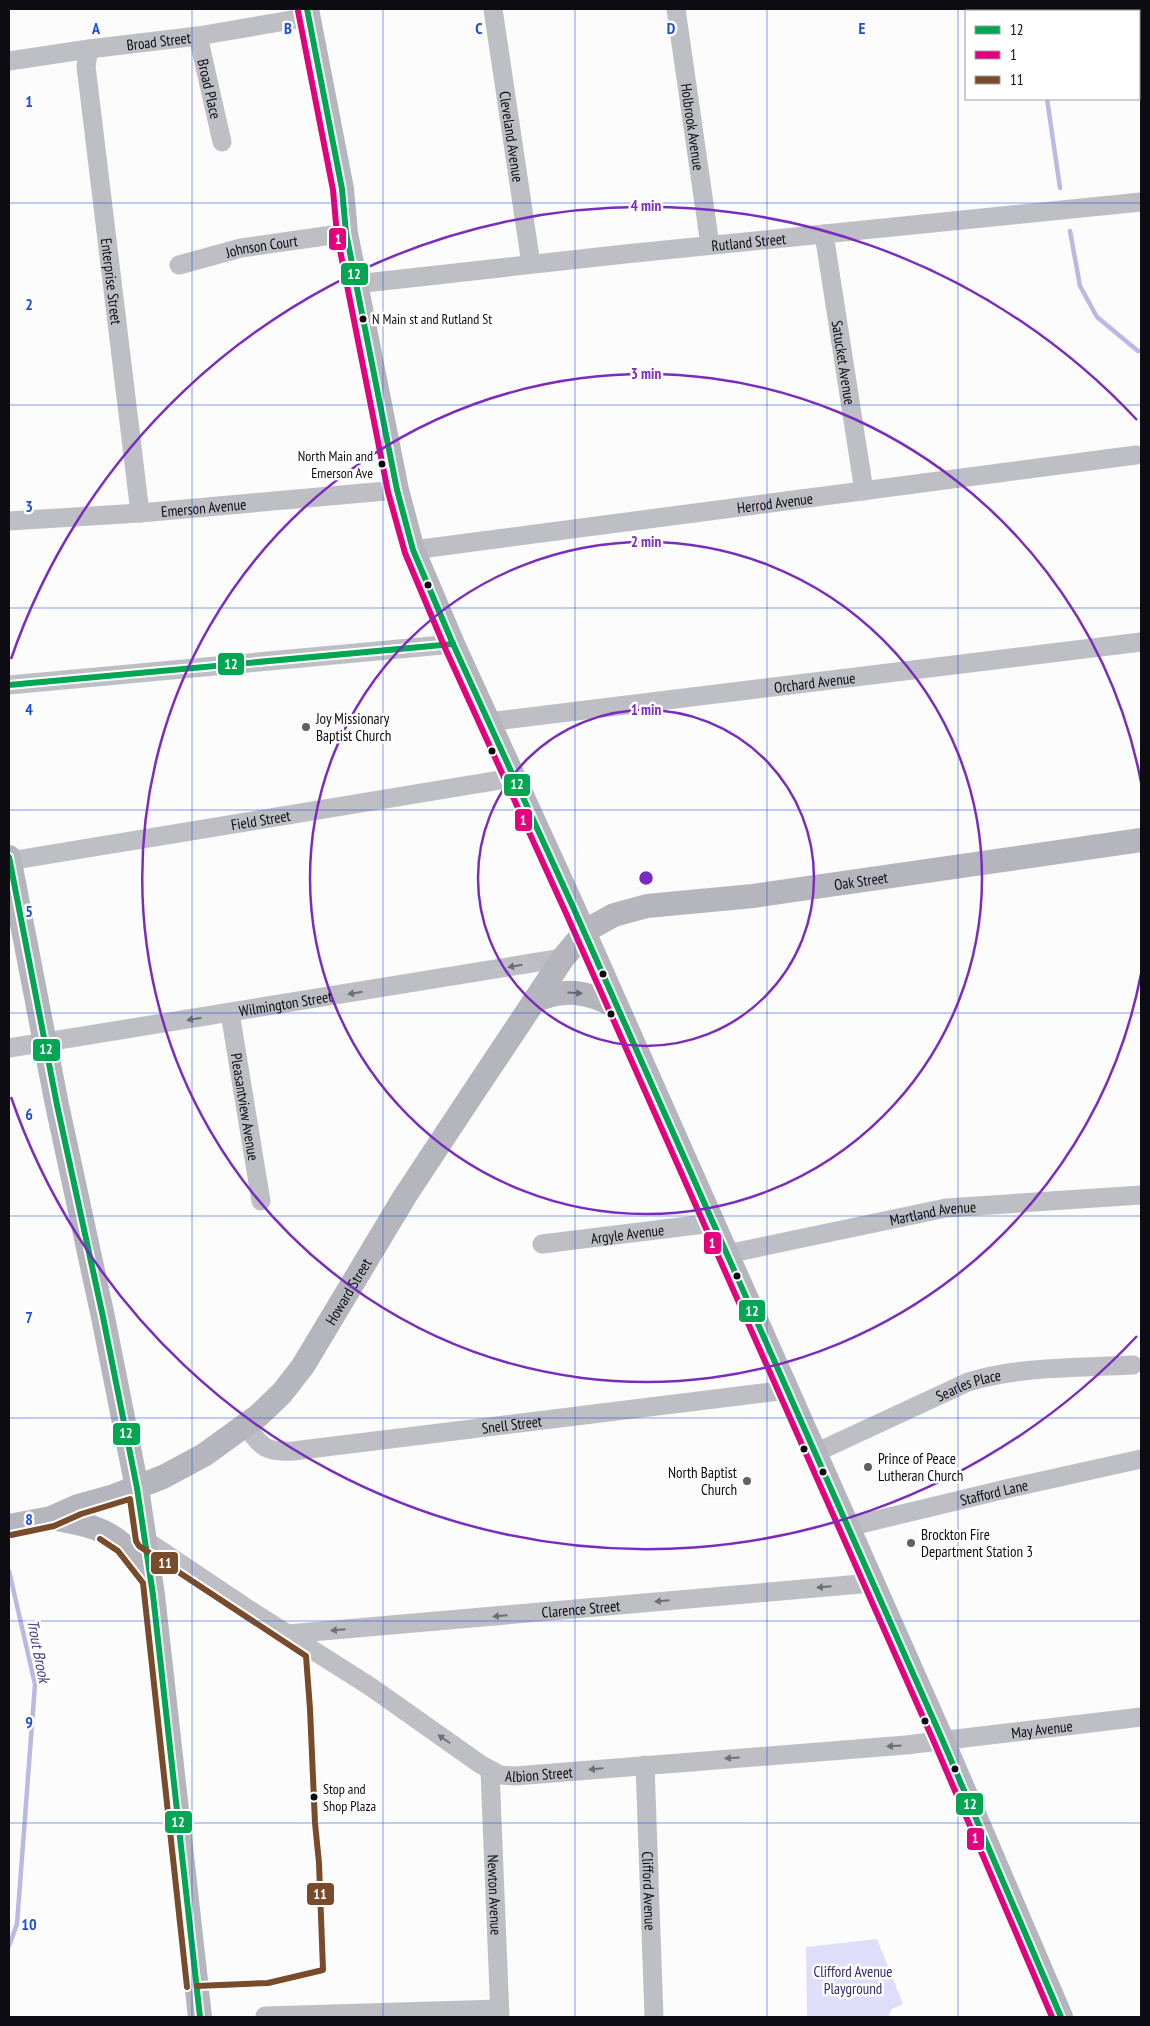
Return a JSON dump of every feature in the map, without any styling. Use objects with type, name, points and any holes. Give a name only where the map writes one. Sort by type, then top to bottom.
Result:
[{"type":"main road","points":[[308,13],[342,189],[346,233],[397,490],[413,550],[942,1739],[1061,2017]]},
{"type":"main road","name":"Oak Street","points":[[584,933],[614,915],[647,906],[753,896],[1141,840]]},
{"type":"main road","points":[[9,857],[137,1488],[151,1580],[200,2017]]},
{"type":"main road","name":"Howard Street","points":[[9,1526],[52,1518],[78,1506],[137,1488],[204,1455],[246,1425],[282,1393],[303,1366],[405,1196],[563,958],[584,933]]},
{"type":"main road","points":[[534,1001],[557,993],[569,992],[596,996],[616,1006]]},
{"type":"main road","points":[[52,1518],[83,1524],[105,1532],[124,1545],[151,1580]]},
{"type":"street","name":"Cleveland Avenue","points":[[493,9],[531,264]]},
{"type":"street","name":"Holbrook Avenue","points":[[676,9],[710,245]]},
{"type":"street","name":"Broad Street","points":[[9,61],[198,36],[308,13]]},
{"type":"street","name":"Broad Place","points":[[198,36],[222,142]]},
{"type":"street","name":"Enterprise Street","points":[[89,49],[86,66],[140,513]]},
{"type":"street","name":"Rutland Street","points":[[356,284],[710,245],[1141,202]]},
{"type":"street","name":"Johnson Court","points":[[179,265],[240,248],[346,233]]},
{"type":"street","name":"Satucket Avenue","points":[[824,234],[864,491]]},
{"type":"street","name":"Herrod Avenue","points":[[413,550],[1136,455]]},
{"type":"street","name":"Emerson Avenue","points":[[9,521],[140,513],[397,490]]},
{"type":"street","name":"Orchard Avenue","points":[[488,722],[1141,642]]},
{"type":"street","points":[[9,685],[454,644]]},
{"type":"street","name":"Field Street","points":[[9,861],[487,780],[513,778]]},
{"type":"street","name":"Wilmington Street","points":[[9,1048],[563,958]]},
{"type":"street","name":"Pleasantview Avenue","points":[[230,1013],[261,1201]]},
{"type":"street","name":"Martland Avenue","points":[[727,1254],[946,1208],[1141,1195]]},
{"type":"street","name":"Argyle Avenue","points":[[542,1244],[713,1223]]},
{"type":"street","name":"Searles Place","points":[[814,1453],[968,1382],[993,1374],[1026,1370],[1133,1365]]},
{"type":"street","name":"Snell Street","points":[[246,1425],[261,1446],[281,1452],[293,1452],[787,1390]]},
{"type":"street","name":"Stafford Lane","points":[[848,1527],[1141,1459]]},
{"type":"street","name":"Albion Street","points":[[145,1540],[371,1687],[490,1771],[500,1775],[515,1776],[906,1745],[942,1739]]},
{"type":"street","name":"Clarence Street","points":[[288,1634],[872,1583]]},
{"type":"street","name":"May Avenue","points":[[942,1739],[1141,1717]]},
{"type":"street","name":"Clifford Avenue","points":[[644,1765],[654,2017]]},
{"type":"street","name":"Newton Avenue","points":[[490,1771],[500,2013]]},
{"type":"street","points":[[265,2016],[500,2013]]},
{"type":"green space","name":"Clifford Avenue Playground","points":[[877,1939],[903,2004],[892,2009],[889,2014],[890,2017],[807,2017],[806,1947]]},
{"type":"waterway","points":[[1047,100],[1060,188]]},
{"type":"waterway","points":[[1070,231],[1080,286],[1097,317],[1138,351]]},
{"type":"waterway","name":"Trout Brook","points":[[9,1571],[35,1684],[17,1924],[9,1946]]},
{"type":"transit line","name":"12","points":[[307,9],[342,189],[346,233],[397,490],[413,550],[453,644],[573,907],[942,1739],[1061,2017]]},
{"type":"transit line","name":"1","points":[[298,11],[333,190],[337,235],[388,492],[405,553],[445,648],[565,911],[934,1742],[1052,2017]]},
{"type":"transit line","name":"12","points":[[9,685],[453,644]]},
{"type":"transit line","name":"12","points":[[9,857],[57,1105],[103,1317],[137,1488],[153,1595],[200,2017]]},
{"type":"transit line","name":"11","points":[[11,1535],[54,1526],[81,1514],[130,1499],[136,1541],[139,1546],[306,1656],[319,1863],[323,1970],[268,1983],[197,1986]]},
{"type":"transit line","name":"11","points":[[100,1539],[118,1551],[143,1583],[187,1987]]},
{"type":"place","name":"N Main st and Rutland St","points":[[363,319]]},
{"type":"place","name":"North Main and Emerson Ave","points":[[382,464]]},
{"type":"place","name":"Joy Missionary Baptist Church","points":[[306,727]]},
{"type":"place","name":"Prince of Peace Lutheran Church","points":[[868,1467]]},
{"type":"place","name":"North Baptist Church","points":[[747,1481]]},
{"type":"place","name":"Brockton Fire Department Station 3","points":[[911,1543]]},
{"type":"place","name":"Stop and Shop Plaza","points":[[314,1797]]}]
